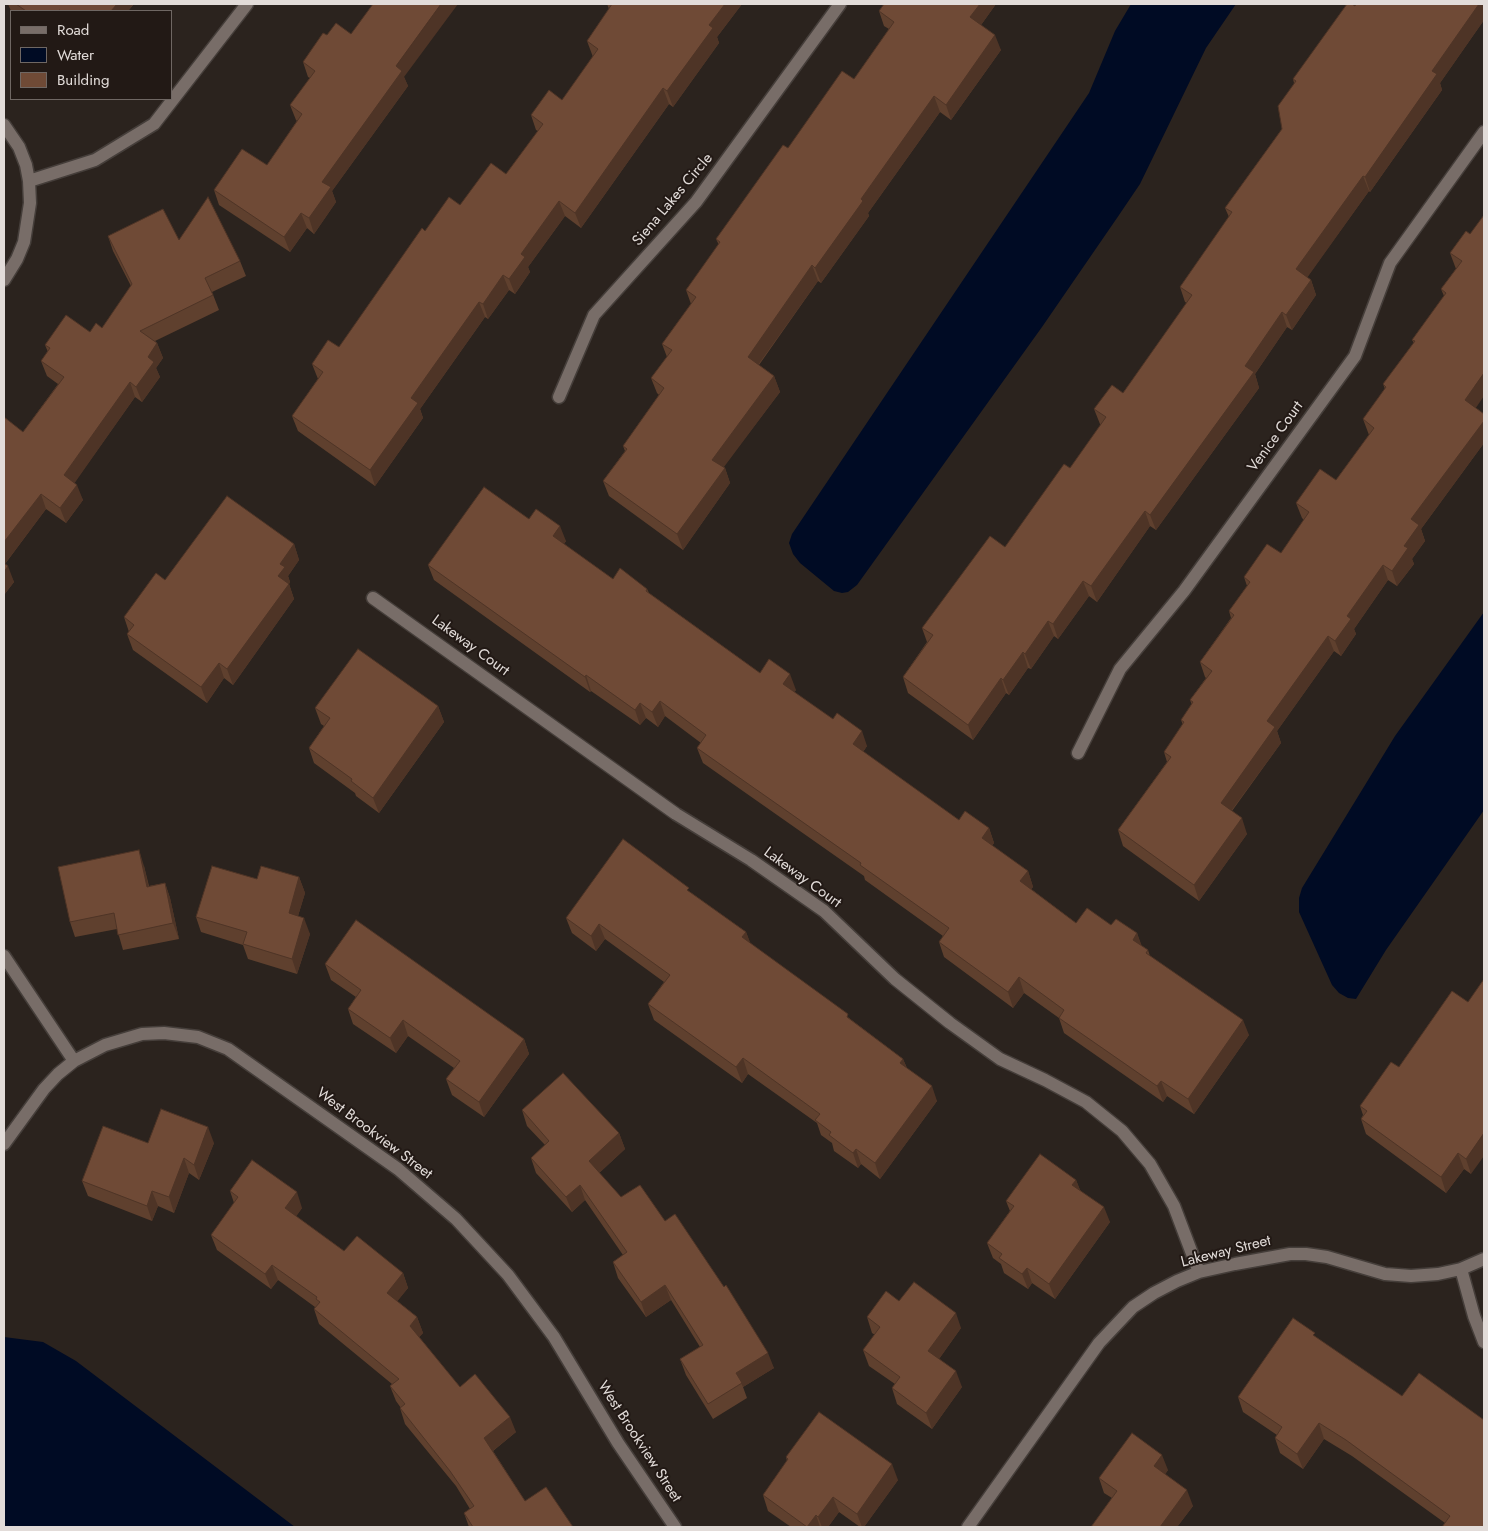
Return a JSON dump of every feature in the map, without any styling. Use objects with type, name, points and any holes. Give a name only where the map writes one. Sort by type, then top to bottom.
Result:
[{"type":"street","points":[[29,182],[95,160],[154,124],[247,4]]},
{"type":"street","name":"Siena Lakes Circle","points":[[559,397],[594,315],[696,202],[840,4]]},
{"type":"street","points":[[4,125],[20,147],[26,164],[29,182],[29,212],[24,242],[4,280]]},
{"type":"street","name":"Venice Court","points":[[1078,753],[1120,669],[1184,591],[1355,356],[1390,263],[1484,132]]},
{"type":"street","name":"Lakeway Court","points":[[373,598],[676,814],[751,860],[824,911],[895,979],[978,1044],[1000,1059],[1046,1080],[1086,1102],[1122,1131],[1150,1164],[1174,1206],[1199,1272]]},
{"type":"street","points":[[4,956],[74,1061]]},
{"type":"street","name":"West Brookview Street","points":[[4,1144],[44,1089],[58,1074],[74,1061],[106,1044],[142,1034],[164,1033],[198,1037],[228,1049],[398,1169],[456,1219],[508,1276],[554,1337],[618,1444],[675,1527]]},
{"type":"street","name":"Lakeway Street","points":[[968,1527],[1087,1359],[1115,1324],[1133,1307],[1177,1281],[1199,1272],[1269,1257],[1306,1254],[1327,1257],[1385,1274],[1411,1276],[1438,1274],[1461,1269],[1484,1258]]},
{"type":"street","points":[[1461,1269],[1474,1316],[1484,1342]]},
{"type":"water","points":[[1131,4],[1236,4],[1206,48],[1140,184],[1117,218],[1042,327],[857,585],[848,592],[834,591],[800,563],[793,554],[789,543],[792,534],[1089,93],[1115,31]]},
{"type":"water","points":[[1484,612],[1484,810],[1386,950],[1356,999],[1348,998],[1339,993],[1332,985],[1299,912],[1299,898],[1302,888],[1395,736]]},
{"type":"water","points":[[4,1337],[43,1342],[76,1361],[295,1527],[4,1527]]},
{"type":"building","points":[[16,4],[117,4],[112,10],[25,10]]},
{"type":"building","points":[[373,4],[441,4],[396,66],[402,71],[322,182],[331,187],[309,218],[301,213],[284,237],[214,190],[242,149],[267,165],[302,114],[290,105],[315,71],[303,62],[323,33],[327,35],[336,23],[351,34]]},
{"type":"building","points":[[612,4],[725,4],[709,25],[713,28],[667,91],[663,88],[575,213],[559,201],[521,254],[525,257],[509,279],[503,275],[483,304],[479,302],[411,398],[418,403],[370,470],[292,416],[323,372],[312,364],[328,340],[339,347],[422,228],[425,231],[449,197],[460,205],[491,163],[506,174],[543,124],[531,115],[549,90],[562,100],[598,49],[587,41]]},
{"type":"building","points":[[884,4],[980,4],[970,17],[995,35],[946,105],[934,96],[861,199],[863,201],[815,268],[812,265],[748,357],[774,376],[712,460],[725,468],[677,534],[603,481],[627,449],[623,446],[664,388],[651,378],[672,350],[662,344],[696,297],[686,290],[720,242],[716,239],[783,145],[788,148],[842,71],[854,79],[894,22],[879,11]]},
{"type":"building","points":[[1347,4],[1355,6],[1356,4],[1479,4],[1432,71],[1437,74],[1365,177],[1363,176],[1296,269],[1311,280],[1286,315],[1282,312],[1245,366],[1254,372],[1150,515],[1145,511],[1091,586],[1083,581],[1053,624],[1048,621],[1025,654],[1023,652],[1003,680],[1001,678],[968,725],[903,677],[933,635],[922,628],[990,536],[1005,547],[1064,464],[1070,468],[1106,417],[1094,409],[1112,385],[1123,393],[1192,295],[1180,287],[1232,212],[1225,208],[1282,129],[1278,106],[1296,81],[1293,79]]},
{"type":"building","points":[[208,197],[240,261],[205,278],[213,295],[140,331],[157,343],[148,357],[154,362],[136,387],[130,382],[64,475],[77,485],[60,508],[41,494],[4,542],[4,417],[23,432],[64,377],[41,361],[50,348],[45,345],[66,315],[90,332],[96,323],[102,328],[132,284],[108,236],[163,209],[179,240]]},
{"type":"building","points":[[1484,215],[1484,373],[1465,400],[1484,414],[1484,421],[1411,519],[1419,525],[1404,546],[1408,548],[1392,571],[1383,565],[1347,616],[1351,619],[1335,641],[1328,636],[1267,721],[1275,727],[1221,803],[1242,818],[1194,885],[1118,830],[1171,757],[1164,752],[1184,722],[1181,720],[1193,702],[1190,700],[1212,671],[1200,662],[1234,615],[1229,611],[1250,582],[1244,577],[1267,544],[1281,553],[1309,512],[1296,503],[1320,469],[1336,480],[1374,428],[1363,419],[1386,387],[1383,384],[1415,341],[1412,340],[1446,293],[1441,289],[1462,261],[1450,253],[1466,231],[1470,234]]},
{"type":"building","points":[[484,487],[529,519],[536,509],[560,526],[553,536],[613,579],[620,568],[647,589],[646,591],[760,673],[769,659],[790,674],[783,684],[833,719],[837,713],[862,731],[853,744],[959,820],[965,811],[989,828],[982,838],[1028,871],[1020,881],[1076,923],[1087,908],[1111,925],[1116,919],[1137,933],[1133,940],[1148,950],[1146,953],[1243,1020],[1188,1099],[1161,1081],[1157,1086],[1059,1018],[1064,1010],[1019,977],[1008,992],[939,942],[949,928],[860,865],[861,863],[697,748],[706,735],[660,701],[652,712],[640,703],[635,710],[586,675],[585,677],[428,565]]},
{"type":"building","points":[[227,496],[294,544],[280,564],[285,567],[278,576],[289,584],[227,669],[219,663],[201,687],[127,634],[134,625],[124,617],[156,573],[165,580]]},
{"type":"building","points":[[4,563],[8,566],[4,572]]},
{"type":"building","points":[[358,649],[438,706],[373,798],[351,781],[352,779],[309,748],[330,718],[315,708]]},
{"type":"building","points":[[623,839],[689,888],[687,890],[746,932],[742,937],[848,1014],[847,1017],[903,1059],[900,1063],[932,1086],[875,1163],[856,1149],[853,1153],[829,1135],[831,1132],[815,1120],[820,1114],[743,1058],[736,1067],[648,1004],[670,975],[599,924],[591,936],[566,918]]},
{"type":"building","points":[[139,850],[147,887],[165,883],[173,923],[118,935],[114,913],[70,922],[58,867]]},
{"type":"building","points":[[212,866],[257,879],[261,866],[299,877],[289,913],[304,918],[292,959],[243,944],[247,932],[196,917]]},
{"type":"building","points":[[356,920],[524,1039],[479,1102],[446,1079],[460,1061],[403,1020],[390,1038],[348,1009],[361,990],[325,964]]},
{"type":"building","points":[[1484,979],[1484,1133],[1466,1159],[1458,1153],[1441,1177],[1361,1119],[1367,1111],[1360,1106],[1391,1062],[1399,1067],[1452,991],[1468,1002]]},
{"type":"building","points":[[563,1073],[619,1133],[589,1161],[621,1197],[640,1185],[665,1221],[675,1214],[724,1287],[726,1285],[768,1353],[736,1373],[742,1383],[708,1404],[680,1359],[703,1345],[665,1285],[641,1302],[613,1262],[627,1252],[580,1185],[566,1197],[531,1158],[549,1141],[522,1110]]},
{"type":"building","points":[[161,1109],[208,1127],[194,1165],[184,1158],[169,1197],[152,1191],[147,1206],[82,1181],[103,1126],[148,1143]]},
{"type":"building","points":[[1040,1154],[1076,1180],[1072,1185],[1104,1207],[1049,1284],[1027,1268],[1022,1274],[999,1258],[1002,1254],[987,1243],[1014,1206],[1006,1201]]},
{"type":"building","points":[[252,1160],[297,1192],[285,1208],[344,1251],[357,1236],[403,1273],[387,1293],[417,1317],[410,1326],[460,1387],[475,1374],[510,1417],[484,1438],[525,1501],[546,1487],[573,1527],[473,1527],[464,1513],[474,1506],[450,1471],[400,1408],[405,1404],[390,1386],[399,1379],[314,1309],[320,1302],[316,1299],[317,1297],[272,1265],[265,1274],[211,1235],[238,1197],[230,1191]]},
{"type":"building","points":[[914,1282],[956,1313],[928,1351],[956,1371],[926,1413],[892,1388],[900,1377],[863,1350],[880,1327],[867,1317],[886,1291],[899,1301]]},
{"type":"building","points":[[1293,1318],[1315,1333],[1313,1335],[1402,1396],[1419,1373],[1484,1420],[1484,1527],[1442,1527],[1450,1516],[1346,1440],[1319,1423],[1297,1454],[1275,1438],[1282,1427],[1238,1397]]},
{"type":"building","points":[[819,1412],[892,1464],[857,1514],[833,1497],[818,1517],[816,1515],[807,1527],[763,1495],[788,1459],[786,1457]]},
{"type":"building","points":[[1132,1433],[1162,1455],[1154,1466],[1187,1490],[1160,1527],[1091,1527],[1117,1491],[1099,1478]]}]
